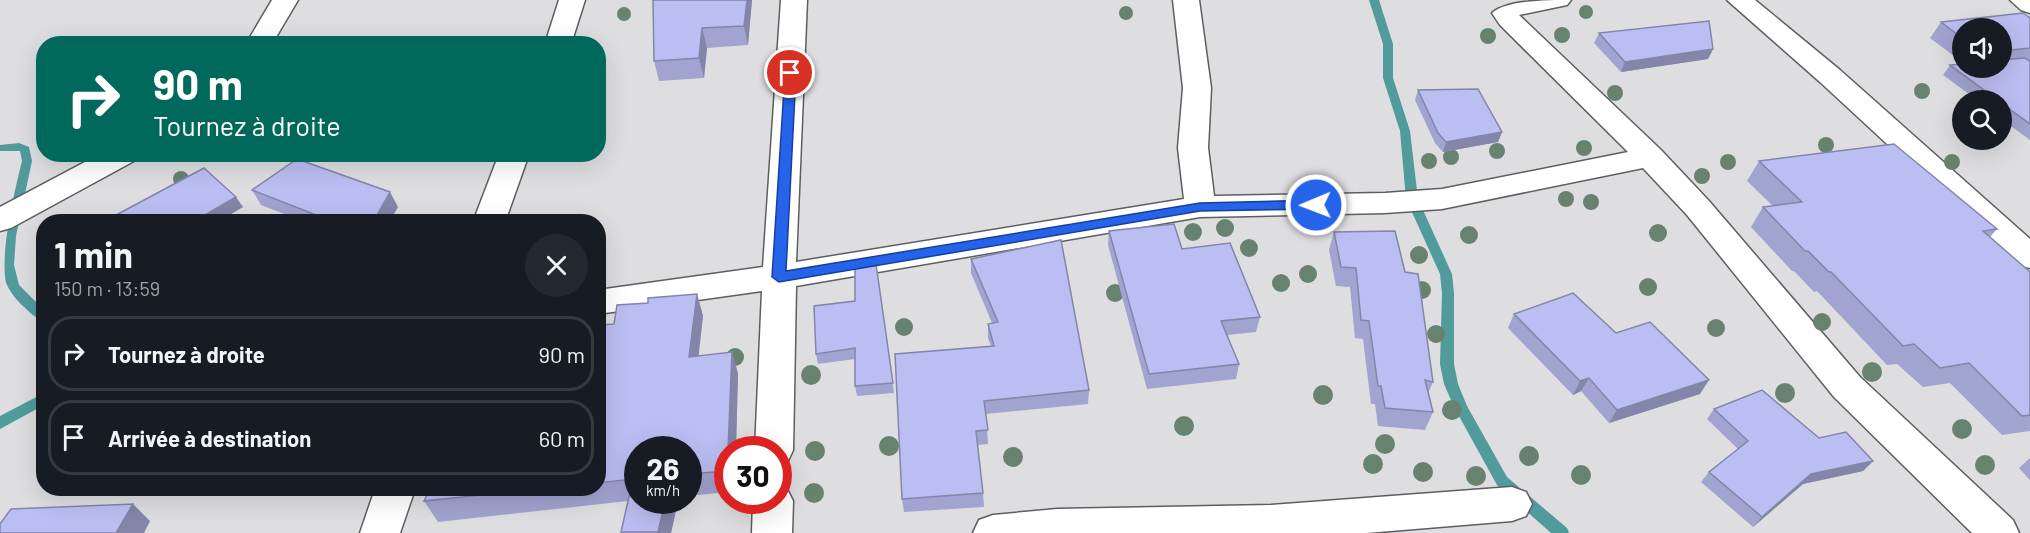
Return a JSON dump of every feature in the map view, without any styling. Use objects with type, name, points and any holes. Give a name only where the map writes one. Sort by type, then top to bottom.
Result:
[{"type":"street","points":[[265,36],[285,0]]},
{"type":"street","points":[[561,36],[572,0]]},
{"type":"street","points":[[774,436],[779,277],[794,0]]},
{"type":"street","points":[[1186,0],[1197,88],[1193,148],[1200,207]]},
{"type":"street","points":[[1558,0],[1510,8],[1505,13],[1509,20],[1650,157],[1698,208],[1847,387],[1999,533]]},
{"type":"street","points":[[1740,0],[1830,76],[2030,256]]},
{"type":"street","points":[[2023,0],[2030,5]]},
{"type":"street","points":[[606,301],[779,277],[1200,207],[1442,200],[1650,157]]},
{"type":"street","points":[[0,220],[109,162]]},
{"type":"street","points":[[492,214],[511,162]]},
{"type":"street","points":[[380,533],[393,496]]},
{"type":"street","points":[[993,533],[1058,527],[1173,529],[1512,504]]},
{"type":"street","points":[[772,533],[773,514]]},
{"type":"building","points":[[653,0],[747,0],[744,26],[702,28],[699,58],[654,61]]},
{"type":"building","points":[[2023,13],[2030,18],[2030,48],[2012,50],[2012,18],[1977,18]]},
{"type":"building","points":[[1709,21],[1713,49],[1625,62],[1599,33]]},
{"type":"building","points":[[1952,21],[1952,30],[1941,22]]},
{"type":"building","points":[[2025,58],[2030,61],[2030,124],[2012,111],[2012,90],[1984,90],[1968,78],[2012,78],[2012,59]]},
{"type":"building","points":[[1478,89],[1502,132],[1446,142],[1438,133],[1418,90]]},
{"type":"building","points":[[1894,144],[1997,229],[1983,231],[2030,272],[2030,415],[2022,416],[1969,363],[1940,368],[1914,344],[1903,346],[1763,207],[1802,202],[1759,161]]},
{"type":"building","points":[[293,162],[305,162],[390,192],[378,214],[314,214],[252,190]]},
{"type":"building","points":[[204,168],[236,197],[207,214],[118,214]]},
{"type":"building","points":[[1174,224],[1182,249],[1230,243],[1260,317],[1221,321],[1239,364],[1149,374],[1109,231]]},
{"type":"building","points":[[1395,231],[1405,272],[1418,274],[1433,382],[1425,380],[1433,412],[1385,408],[1381,386],[1378,386],[1369,321],[1361,320],[1356,268],[1341,267],[1334,232]]},
{"type":"building","points":[[1061,240],[1089,390],[984,401],[988,430],[976,431],[983,493],[902,499],[895,354],[994,346],[988,324],[998,322],[971,259]]},
{"type":"building","points":[[876,264],[893,383],[855,386],[855,348],[816,354],[814,306],[855,301],[855,268]]},
{"type":"building","points":[[1573,293],[1616,333],[1650,322],[1709,380],[1617,410],[1589,378],[1580,381],[1514,314]]},
{"type":"building","points":[[697,294],[689,357],[732,352],[729,436],[714,436],[714,472],[702,473],[702,436],[624,436],[624,480],[606,482],[606,325],[614,324],[617,305],[648,303],[648,298]]},
{"type":"building","points":[[1762,390],[1819,438],[1846,432],[1873,461],[1811,474],[1762,517],[1709,472],[1748,441],[1714,409]]},
{"type":"building","points":[[426,496],[472,496],[424,501]]},
{"type":"building","points":[[133,504],[116,533],[0,533],[0,524],[11,509]]},
{"type":"building","points":[[625,514],[662,514],[658,532],[621,532]]},
{"type":"waterway","points":[[1374,0],[1388,44],[1388,78],[1405,131],[1412,199],[1446,274],[1447,364],[1451,384],[1461,407],[1502,481],[1562,533]]},
{"type":"waterway","points":[[0,148],[19,146],[25,149],[27,161],[10,236],[8,265],[11,282],[23,299],[36,311]]},
{"type":"waterway","points":[[0,423],[36,403]]},
{"type":"route","points":[[790,73],[779,277],[1200,207],[1316,205]]}]
